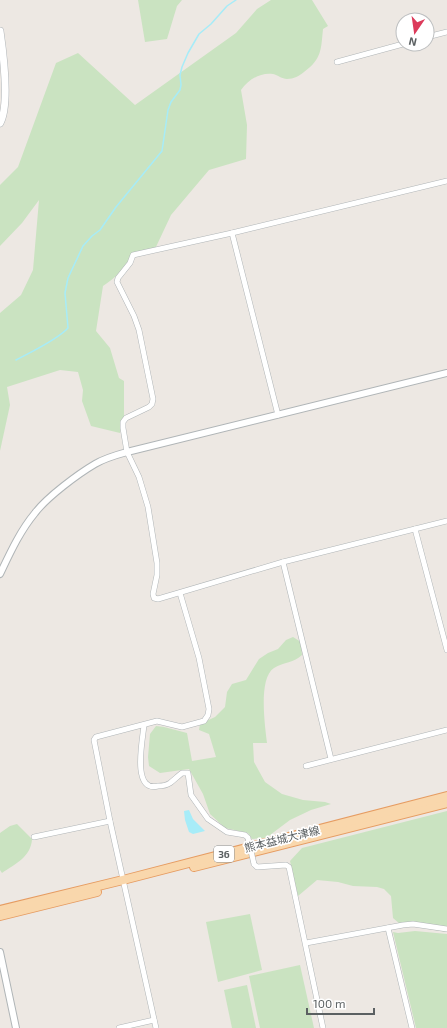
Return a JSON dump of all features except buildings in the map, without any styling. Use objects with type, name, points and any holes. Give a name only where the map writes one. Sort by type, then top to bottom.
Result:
[{"type":"main road","points":[[0,31],[4,57],[4,117],[0,123]]},
{"type":"main road","name":"熊本益城大津線","points":[[0,916],[447,796]]},
{"type":"main road","name":"熊本益城大津線","points":[[0,910],[124,882],[447,803]]},
{"type":"street","points":[[435,35],[447,32]]},
{"type":"street","points":[[337,62],[395,46]]},
{"type":"street","points":[[447,181],[232,233],[133,255],[130,263],[118,278],[117,282],[134,316],[139,330],[153,399],[152,404],[126,418],[123,428],[127,452],[139,477],[148,507],[157,564],[153,594],[154,598],[158,599],[180,593],[283,562],[447,521]]},
{"type":"street","points":[[232,233],[278,415]]},
{"type":"street","points":[[0,574],[12,549],[35,512],[50,498],[95,464],[109,457],[447,373]]},
{"type":"street","points":[[415,529],[447,650]]},
{"type":"street","points":[[283,562],[331,759]]},
{"type":"street","points":[[156,1028],[110,821],[94,740],[96,737],[157,721],[182,727],[204,721],[208,715],[209,709],[199,658],[180,593]]},
{"type":"street","points":[[144,725],[140,770],[142,779],[148,785],[154,787],[169,784],[182,773],[188,773],[191,795],[208,819],[227,832],[245,835],[248,838],[254,866],[286,865],[289,867],[323,1028]]},
{"type":"street","points":[[306,766],[447,730]]},
{"type":"street","points":[[34,837],[110,821]]},
{"type":"street","points":[[306,943],[413,924],[447,929]]},
{"type":"street","points":[[388,928],[412,1028]]},
{"type":"street","points":[[0,952],[16,1028]]},
{"type":"street","points":[[119,1028],[154,1020]]},
{"type":"green space","points":[[138,0],[182,0],[177,6],[167,39],[145,42]]},
{"type":"green space","points":[[271,0],[312,0],[328,26],[323,29],[320,53],[310,67],[294,78],[285,79],[273,74],[264,74],[251,80],[244,86],[241,90],[247,125],[246,159],[209,170],[171,215],[155,249],[132,253],[127,264],[120,272],[103,286],[96,331],[110,348],[119,378],[124,381],[124,418],[120,433],[91,426],[82,401],[83,390],[78,372],[60,370],[7,387],[10,405],[0,451],[0,313],[21,295],[33,270],[39,200],[22,223],[0,246],[0,185],[18,167],[56,63],[78,53],[135,105],[236,33],[257,9]]},
{"type":"green space","points":[[293,637],[301,642],[302,655],[296,660],[274,668],[269,673],[264,692],[267,743],[253,743],[254,762],[265,782],[282,794],[303,800],[331,804],[311,810],[290,820],[266,838],[252,839],[248,833],[225,828],[210,814],[203,794],[189,769],[160,773],[149,766],[148,757],[150,734],[156,726],[187,733],[192,761],[216,757],[209,734],[199,730],[200,724],[215,717],[225,707],[227,692],[232,684],[246,680],[259,659],[278,649],[286,640]]},
{"type":"green space","points":[[447,811],[447,932],[400,924],[393,918],[391,896],[384,889],[377,887],[353,886],[338,882],[317,880],[298,896],[290,861],[302,848]]},
{"type":"green space","points":[[17,824],[32,839],[31,845],[29,851],[22,859],[2,873],[0,870],[0,833],[10,826]]},
{"type":"green space","points":[[250,914],[262,970],[218,982],[206,922]]},
{"type":"green space","points":[[415,931],[447,934],[447,1028],[416,1028],[393,932],[398,933]]},
{"type":"green space","points":[[300,965],[314,1028],[260,1028],[249,976]]},
{"type":"green space","points":[[247,985],[256,1028],[232,1028],[224,990]]},
{"type":"water","points":[[189,810],[193,819],[205,831],[193,834],[189,832],[184,811]]},
{"type":"waterway","points":[[16,360],[51,341],[68,328],[65,293],[68,278],[83,246],[100,230],[116,207],[162,151],[168,110],[171,102],[180,90],[180,75],[188,53],[199,34],[211,24],[227,6],[236,0]]}]
